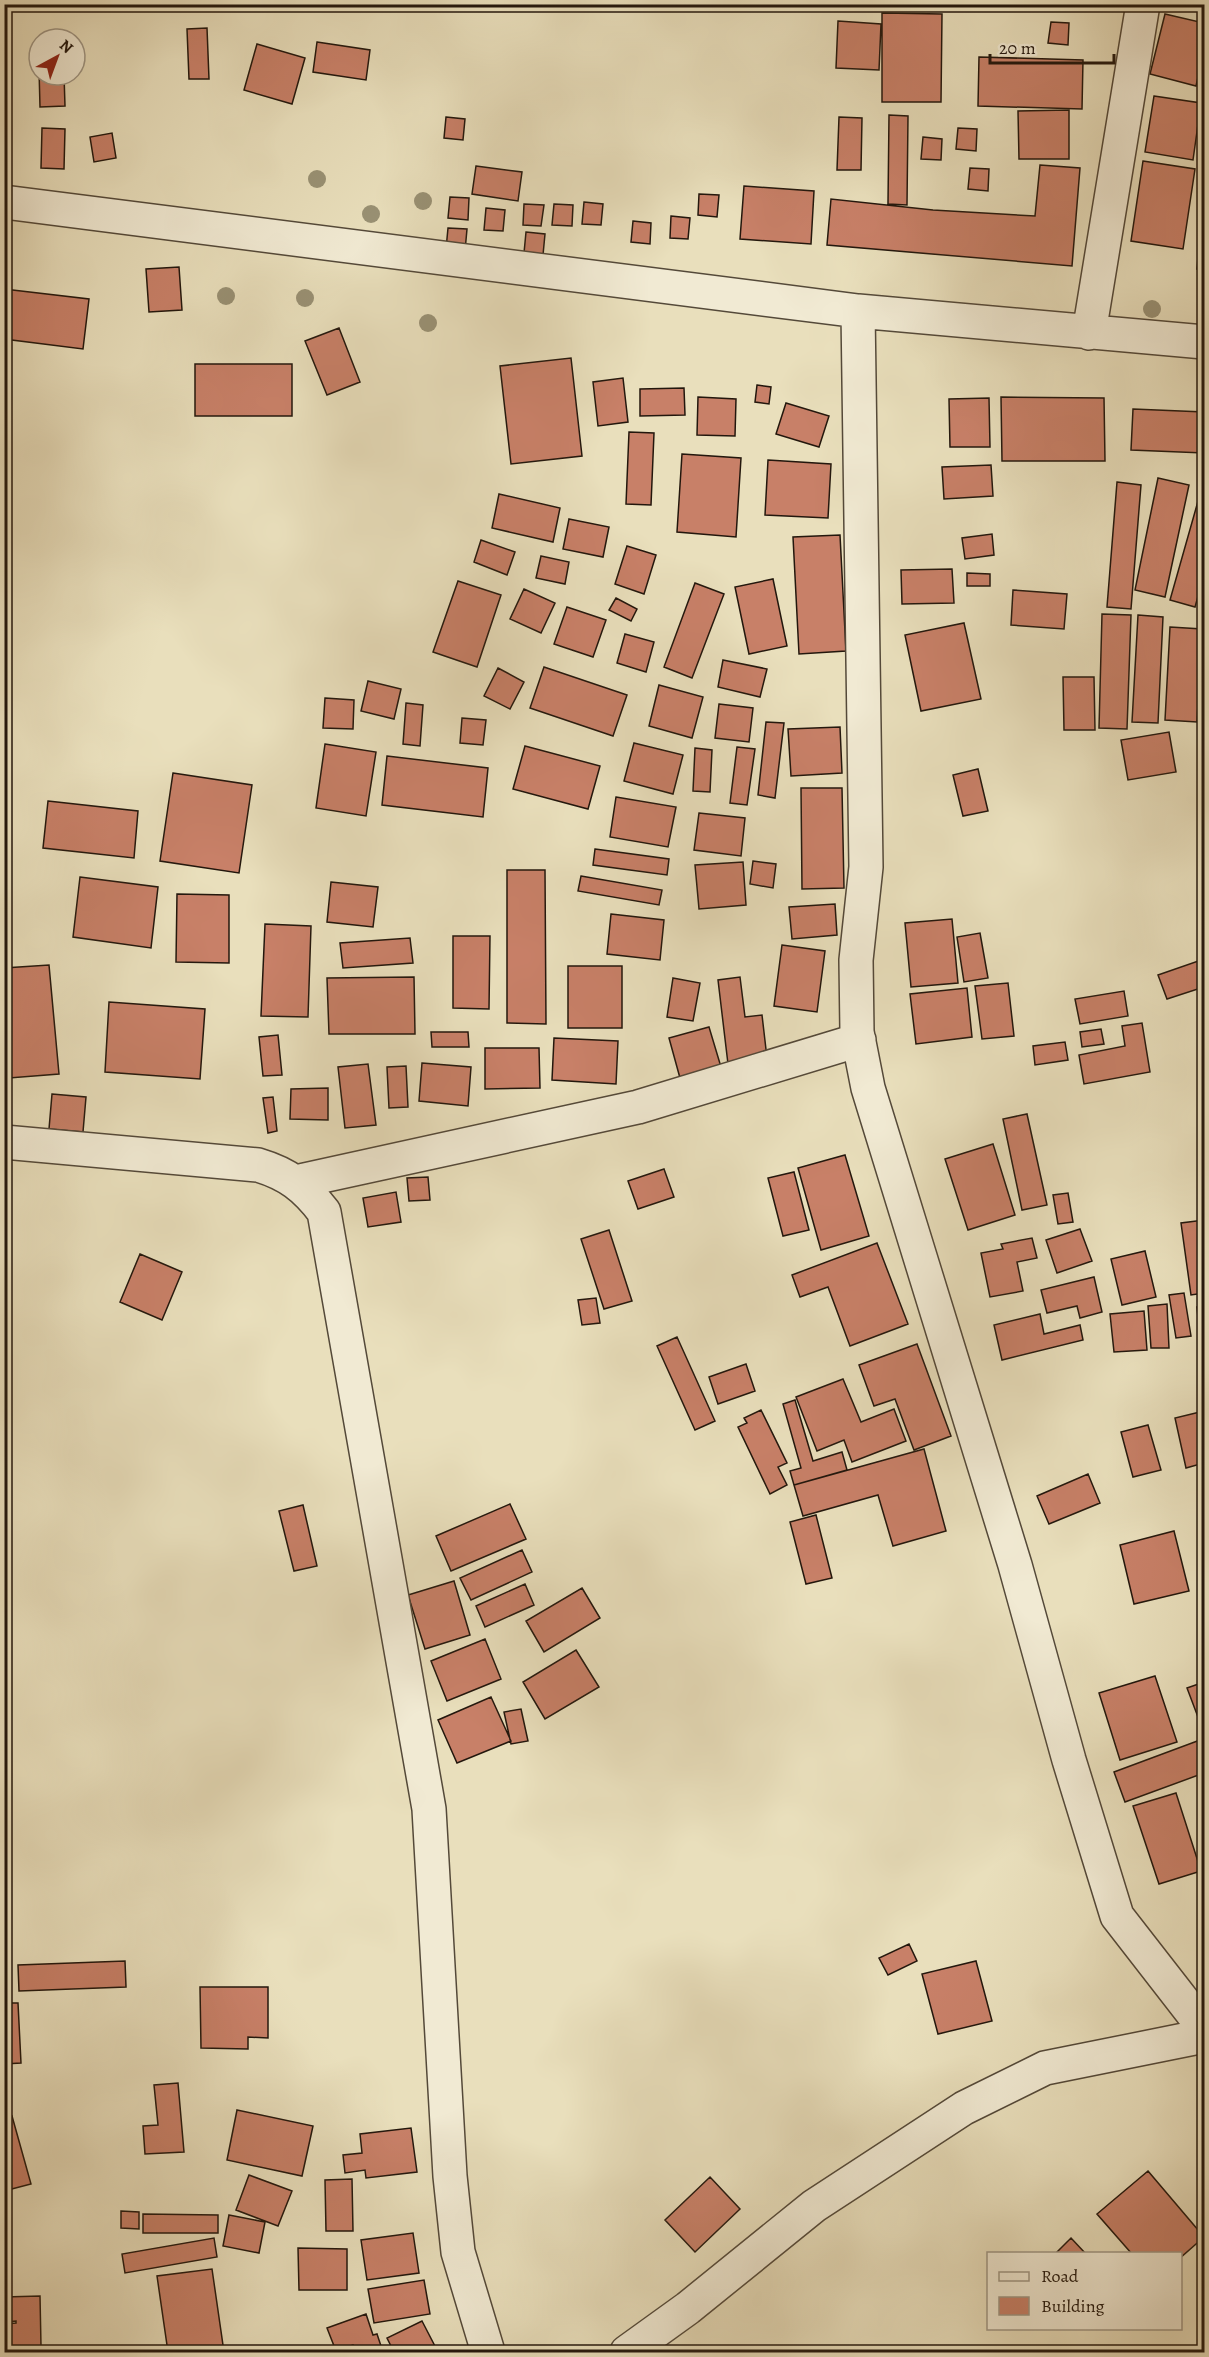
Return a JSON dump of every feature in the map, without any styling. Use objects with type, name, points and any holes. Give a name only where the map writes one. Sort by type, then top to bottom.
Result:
[{"type":"street","points":[[1089,333],[1143,4]]},
{"type":"street","points":[[4,202],[858,311],[1204,342]]},
{"type":"street","points":[[858,311],[866,867],[856,960],[859,1040],[868,1088],[1015,1565],[1069,1760],[1117,1916],[1204,2028]]},
{"type":"street","points":[[295,1182],[638,1107],[859,1040]]},
{"type":"street","points":[[4,1142],[258,1165],[277,1170],[308,1191],[324,1212],[429,1809],[450,2176],[458,2252],[488,2352]]},
{"type":"street","points":[[627,2352],[688,2308],[814,2206],[964,2108],[1045,2068],[1204,2036]]},
{"type":"building","points":[[723,4],[774,4],[774,8],[723,10]]},
{"type":"building","points":[[1168,4],[1204,4],[1204,12],[1168,5]]},
{"type":"building","points":[[882,13],[942,14],[941,102],[882,102]]},
{"type":"building","points":[[1165,14],[1204,23],[1204,51],[1196,86],[1150,74]]},
{"type":"building","points":[[838,21],[881,24],[879,70],[836,68]]},
{"type":"building","points":[[1051,22],[1069,23],[1068,45],[1048,43]]},
{"type":"building","points":[[207,28],[209,79],[189,79],[187,29]]},
{"type":"building","points":[[317,42],[370,50],[366,80],[313,72]]},
{"type":"building","points":[[4,44],[9,44],[10,82],[4,82]]},
{"type":"building","points":[[257,44],[305,58],[292,104],[244,90]]},
{"type":"building","points":[[979,57],[1083,60],[1082,109],[978,106]]},
{"type":"building","points":[[39,87],[64,87],[65,106],[40,107]]},
{"type":"building","points":[[1154,96],[1201,103],[1193,160],[1145,152]]},
{"type":"building","points":[[1069,110],[1069,159],[1019,159],[1018,111]]},
{"type":"building","points":[[889,115],[908,116],[907,205],[888,204]]},
{"type":"building","points":[[446,117],[465,119],[463,140],[444,138]]},
{"type":"building","points":[[839,117],[862,118],[861,170],[837,170]]},
{"type":"building","points":[[42,128],[65,129],[64,169],[41,168]]},
{"type":"building","points":[[958,128],[977,129],[976,151],[956,149]]},
{"type":"building","points":[[112,133],[116,158],[94,162],[90,137]]},
{"type":"building","points":[[923,137],[942,139],[941,160],[921,159]]},
{"type":"building","points":[[1143,161],[1195,169],[1183,249],[1131,241]]},
{"type":"building","points":[[1040,165],[1080,168],[1072,266],[827,245],[831,199],[933,210],[1035,216]]},
{"type":"building","points":[[476,166],[522,172],[518,201],[472,194]]},
{"type":"building","points":[[970,168],[989,169],[988,191],[968,189]]},
{"type":"building","points":[[744,186],[814,191],[811,244],[740,239]]},
{"type":"building","points":[[699,194],[719,195],[717,217],[698,215]]},
{"type":"building","points":[[450,197],[469,198],[468,220],[448,218]]},
{"type":"building","points":[[584,202],[603,204],[601,225],[582,224]]},
{"type":"building","points":[[524,204],[544,205],[541,226],[523,225]]},
{"type":"building","points":[[554,204],[573,205],[572,226],[552,225]]},
{"type":"building","points":[[486,208],[505,210],[503,231],[484,230]]},
{"type":"building","points":[[671,216],[690,218],[688,239],[670,238]]},
{"type":"building","points":[[633,221],[651,223],[650,244],[631,242]]},
{"type":"building","points":[[1201,225],[1204,225],[1204,269],[1197,269]]},
{"type":"building","points":[[448,228],[467,229],[465,251],[446,249]]},
{"type":"building","points":[[526,232],[545,234],[543,255],[524,253]]},
{"type":"building","points":[[179,267],[182,310],[149,312],[146,269]]},
{"type":"building","points":[[4,289],[89,299],[83,349],[4,339]]},
{"type":"building","points":[[339,328],[360,382],[327,395],[305,341]]},
{"type":"building","points":[[571,358],[582,456],[511,464],[500,366]]},
{"type":"building","points":[[195,364],[292,364],[292,416],[195,416]]},
{"type":"building","points":[[623,378],[628,422],[598,426],[593,382]]},
{"type":"building","points":[[757,385],[771,387],[769,404],[755,402]]},
{"type":"building","points":[[684,388],[685,415],[640,416],[640,389]]},
{"type":"building","points":[[698,397],[736,399],[735,436],[697,435]]},
{"type":"building","points":[[1001,397],[1104,398],[1105,461],[1002,461]]},
{"type":"building","points":[[989,398],[990,447],[950,447],[949,399]]},
{"type":"building","points":[[786,403],[829,416],[819,447],[776,434]]},
{"type":"building","points":[[1133,409],[1204,412],[1204,453],[1131,450]]},
{"type":"building","points":[[629,432],[654,433],[651,505],[626,504]]},
{"type":"building","points":[[682,454],[741,458],[736,537],[677,532]]},
{"type":"building","points":[[768,460],[831,464],[828,518],[765,515]]},
{"type":"building","points":[[991,465],[993,496],[944,499],[942,467]]},
{"type":"building","points":[[1158,478],[1189,485],[1165,597],[1135,590]]},
{"type":"building","points":[[1204,480],[1204,575],[1195,607],[1170,600]]},
{"type":"building","points":[[1117,482],[1141,485],[1131,609],[1107,607]]},
{"type":"building","points":[[499,494],[560,508],[553,542],[492,528]]},
{"type":"building","points":[[569,519],[609,527],[603,557],[563,549]]},
{"type":"building","points":[[992,534],[994,555],[965,559],[962,538]]},
{"type":"building","points":[[840,535],[846,651],[799,654],[793,537]]},
{"type":"building","points":[[481,540],[515,552],[507,575],[474,562]]},
{"type":"building","points":[[627,546],[656,555],[644,594],[615,584]]},
{"type":"building","points":[[541,556],[569,562],[565,584],[536,578]]},
{"type":"building","points":[[952,569],[954,603],[902,604],[901,570]]},
{"type":"building","points":[[967,573],[990,574],[990,586],[967,586]]},
{"type":"building","points":[[773,579],[787,646],[749,654],[735,587]]},
{"type":"building","points":[[458,581],[501,595],[477,667],[433,652]]},
{"type":"building","points":[[695,583],[724,594],[692,678],[664,667]]},
{"type":"building","points":[[524,589],[555,603],[541,633],[510,619]]},
{"type":"building","points":[[1013,590],[1067,594],[1064,629],[1011,625]]},
{"type":"building","points":[[616,598],[637,609],[631,621],[609,610]]},
{"type":"building","points":[[567,607],[606,620],[593,657],[554,644]]},
{"type":"building","points":[[1102,614],[1131,615],[1127,729],[1099,728]]},
{"type":"building","points":[[1138,615],[1163,617],[1158,723],[1132,722]]},
{"type":"building","points":[[964,623],[981,699],[921,711],[905,635]]},
{"type":"building","points":[[1170,627],[1202,629],[1197,722],[1165,720]]},
{"type":"building","points":[[625,634],[654,642],[646,672],[617,663]]},
{"type":"building","points":[[723,660],[767,669],[760,697],[718,687]]},
{"type":"building","points":[[544,667],[627,695],[613,736],[530,708]]},
{"type":"building","points":[[498,668],[524,682],[510,709],[484,696]]},
{"type":"building","points":[[1063,677],[1094,677],[1095,730],[1064,730]]},
{"type":"building","points":[[368,681],[401,689],[394,719],[361,711]]},
{"type":"building","points":[[659,685],[703,697],[692,738],[649,726]]},
{"type":"building","points":[[325,698],[354,700],[353,729],[323,728]]},
{"type":"building","points":[[406,703],[423,705],[420,746],[403,744]]},
{"type":"building","points":[[719,704],[753,708],[749,742],[715,738]]},
{"type":"building","points":[[462,718],[486,720],[483,745],[460,743]]},
{"type":"building","points":[[766,722],[784,723],[775,798],[758,795]]},
{"type":"building","points":[[840,727],[842,773],[791,776],[788,729]]},
{"type":"building","points":[[1169,732],[1176,772],[1128,780],[1121,740]]},
{"type":"building","points":[[634,743],[683,755],[673,794],[624,781]]},
{"type":"building","points":[[325,744],[376,752],[366,816],[316,808]]},
{"type":"building","points":[[525,746],[600,766],[588,809],[513,789]]},
{"type":"building","points":[[737,747],[755,749],[747,805],[730,803]]},
{"type":"building","points":[[695,748],[712,750],[710,792],[693,791]]},
{"type":"building","points":[[387,756],[488,768],[483,817],[382,805]]},
{"type":"building","points":[[978,769],[988,811],[963,816],[953,775]]},
{"type":"building","points":[[173,773],[252,785],[239,873],[160,861]]},
{"type":"building","points":[[801,788],[842,788],[844,888],[802,889]]},
{"type":"building","points":[[616,797],[676,807],[668,847],[610,837]]},
{"type":"building","points":[[48,801],[138,811],[134,858],[43,848]]},
{"type":"building","points":[[699,813],[745,818],[741,856],[694,850]]},
{"type":"building","points":[[595,849],[669,859],[667,875],[593,865]]},
{"type":"building","points":[[753,861],[776,864],[773,888],[750,884]]},
{"type":"building","points":[[743,862],[746,905],[699,909],[695,865]]},
{"type":"building","points":[[507,870],[545,870],[546,1024],[507,1023]]},
{"type":"building","points":[[581,876],[662,890],[659,905],[578,891]]},
{"type":"building","points":[[80,877],[158,887],[151,948],[73,937]]},
{"type":"building","points":[[331,882],[378,887],[373,927],[327,922]]},
{"type":"building","points":[[177,894],[229,895],[229,963],[176,962]]},
{"type":"building","points":[[835,904],[837,935],[792,939],[789,907]]},
{"type":"building","points":[[611,914],[664,920],[660,960],[607,954]]},
{"type":"building","points":[[952,919],[958,983],[911,987],[905,923]]},
{"type":"building","points":[[265,924],[311,926],[308,1017],[261,1016]]},
{"type":"building","points":[[980,933],[988,978],[964,982],[957,937]]},
{"type":"building","points":[[453,936],[490,936],[489,1009],[453,1008]]},
{"type":"building","points":[[410,938],[413,963],[343,968],[340,943]]},
{"type":"building","points":[[782,945],[825,951],[817,1012],[774,1006]]},
{"type":"building","points":[[1204,959],[1204,987],[1167,999],[1158,975]]},
{"type":"building","points":[[49,965],[59,1074],[9,1078],[4,1030],[4,968]]},
{"type":"building","points":[[568,966],[622,966],[622,1028],[568,1028]]},
{"type":"building","points":[[414,977],[415,1034],[329,1034],[327,978]]},
{"type":"building","points":[[740,977],[745,1017],[762,1015],[767,1058],[728,1064],[718,980]]},
{"type":"building","points":[[673,978],[700,983],[693,1021],[667,1017]]},
{"type":"building","points":[[1008,983],[1014,1036],[982,1039],[975,986]]},
{"type":"building","points":[[967,988],[972,1037],[916,1044],[910,994]]},
{"type":"building","points":[[1124,991],[1128,1016],[1080,1024],[1075,999]]},
{"type":"building","points":[[109,1002],[205,1009],[200,1079],[105,1072]]},
{"type":"building","points":[[1142,1023],[1150,1072],[1084,1084],[1079,1055],[1125,1046],[1122,1026]]},
{"type":"building","points":[[709,1027],[721,1067],[680,1078],[669,1038]]},
{"type":"building","points":[[1101,1029],[1104,1044],[1082,1047],[1080,1032]]},
{"type":"building","points":[[431,1032],[468,1032],[469,1047],[432,1047]]},
{"type":"building","points":[[278,1035],[282,1075],[263,1076],[259,1037]]},
{"type":"building","points":[[554,1038],[618,1041],[616,1084],[552,1080]]},
{"type":"building","points":[[1065,1042],[1068,1060],[1035,1065],[1033,1046]]},
{"type":"building","points":[[485,1048],[539,1048],[540,1088],[485,1089]]},
{"type":"building","points":[[422,1063],[471,1067],[468,1106],[419,1101]]},
{"type":"building","points":[[368,1064],[376,1125],[345,1128],[338,1067]]},
{"type":"building","points":[[406,1066],[408,1107],[389,1108],[387,1067]]},
{"type":"building","points":[[328,1088],[328,1120],[290,1119],[291,1089]]},
{"type":"building","points":[[52,1094],[86,1097],[83,1132],[49,1129]]},
{"type":"building","points":[[273,1097],[277,1131],[268,1133],[263,1098]]},
{"type":"building","points":[[4,1098],[10,1098],[9,1119],[4,1118]]},
{"type":"building","points":[[1027,1114],[1047,1205],[1022,1210],[1003,1119]]},
{"type":"building","points":[[993,1144],[1015,1215],[968,1230],[945,1159]]},
{"type":"building","points":[[845,1155],[869,1236],[821,1250],[798,1168]]},
{"type":"building","points":[[664,1169],[674,1197],[638,1209],[628,1181]]},
{"type":"building","points":[[794,1172],[809,1230],[783,1236],[768,1178]]},
{"type":"building","points":[[428,1177],[430,1200],[409,1201],[407,1178]]},
{"type":"building","points":[[396,1192],[401,1222],[368,1227],[363,1198]]},
{"type":"building","points":[[1068,1193],[1073,1222],[1058,1224],[1053,1195]]},
{"type":"building","points":[[1204,1220],[1204,1293],[1191,1295],[1181,1223]]},
{"type":"building","points":[[1080,1229],[1092,1261],[1057,1273],[1046,1240]]},
{"type":"building","points":[[609,1230],[632,1301],[604,1309],[581,1239]]},
{"type":"building","points":[[1032,1238],[1037,1258],[1017,1262],[1023,1291],[990,1297],[981,1253],[1003,1249],[1001,1244]]},
{"type":"building","points":[[877,1243],[908,1324],[850,1346],[828,1287],[800,1297],[792,1275]]},
{"type":"building","points":[[1145,1251],[1156,1297],[1122,1305],[1111,1259]]},
{"type":"building","points":[[140,1254],[182,1272],[162,1320],[120,1302]]},
{"type":"building","points":[[1094,1277],[1102,1312],[1080,1318],[1077,1306],[1047,1313],[1041,1290]]},
{"type":"building","points":[[1184,1293],[1191,1336],[1176,1338],[1169,1295]]},
{"type":"building","points":[[596,1298],[600,1323],[582,1325],[578,1300]]},
{"type":"building","points":[[1167,1304],[1169,1348],[1151,1348],[1148,1306]]},
{"type":"building","points":[[1197,1307],[1204,1307],[1204,1349],[1201,1349]]},
{"type":"building","points":[[1144,1311],[1147,1350],[1114,1352],[1110,1314]]},
{"type":"building","points":[[1040,1314],[1044,1334],[1080,1325],[1083,1340],[1002,1360],[994,1325]]},
{"type":"building","points":[[677,1337],[715,1421],[695,1430],[657,1346]]},
{"type":"building","points":[[917,1344],[951,1436],[914,1450],[895,1399],[874,1406],[859,1365]]},
{"type":"building","points":[[746,1364],[755,1391],[718,1404],[709,1377]]},
{"type":"building","points":[[843,1379],[861,1422],[894,1409],[906,1441],[852,1462],[844,1440],[817,1451],[796,1397]]},
{"type":"building","points":[[795,1400],[813,1461],[842,1452],[847,1470],[794,1485],[790,1471],[801,1468],[783,1404]]},
{"type":"building","points":[[761,1410],[787,1463],[778,1467],[787,1485],[770,1494],[738,1427],[747,1423],[744,1418]]},
{"type":"building","points":[[1204,1411],[1204,1463],[1186,1468],[1175,1418]]},
{"type":"building","points":[[1148,1425],[1161,1470],[1133,1477],[1121,1432]]},
{"type":"building","points":[[924,1449],[946,1531],[893,1546],[878,1495],[803,1516],[794,1485]]},
{"type":"building","points":[[1088,1474],[1100,1503],[1049,1524],[1037,1496]]},
{"type":"building","points":[[510,1504],[526,1539],[451,1571],[436,1536]]},
{"type":"building","points":[[303,1505],[317,1566],[294,1571],[279,1511]]},
{"type":"building","points":[[816,1515],[832,1578],[806,1584],[790,1522]]},
{"type":"building","points":[[1174,1531],[1189,1591],[1134,1604],[1120,1545]]},
{"type":"building","points":[[522,1550],[532,1572],[471,1600],[460,1578]]},
{"type":"building","points":[[454,1581],[470,1635],[425,1649],[408,1595]]},
{"type":"building","points":[[525,1584],[534,1605],[485,1627],[476,1606]]},
{"type":"building","points":[[582,1588],[600,1618],[544,1652],[526,1621]]},
{"type":"building","points":[[485,1639],[501,1679],[447,1701],[431,1661]]},
{"type":"building","points":[[576,1650],[599,1687],[545,1719],[523,1682]]},
{"type":"building","points":[[1155,1676],[1177,1742],[1120,1760],[1099,1693]]},
{"type":"building","points":[[1204,1682],[1204,1733],[1187,1688]]},
{"type":"building","points":[[491,1697],[511,1741],[457,1763],[438,1720]]},
{"type":"building","points":[[521,1709],[528,1741],[511,1744],[504,1712]]},
{"type":"building","points":[[1200,1740],[1204,1752],[1204,1773],[1125,1802],[1114,1772]]},
{"type":"building","points":[[1176,1793],[1201,1871],[1159,1884],[1133,1806]]},
{"type":"building","points":[[909,1944],[917,1961],[888,1975],[879,1958]]},
{"type":"building","points":[[125,1961],[126,1987],[19,1991],[18,1965]]},
{"type":"building","points":[[976,1961],[992,2021],[938,2034],[922,1974]]},
{"type":"building","points":[[200,1987],[268,1987],[268,2038],[248,2037],[248,2049],[201,2048]]},
{"type":"building","points":[[4,2003],[18,2003],[21,2063],[4,2064]]},
{"type":"building","points":[[178,2083],[184,2152],[145,2154],[143,2126],[158,2125],[154,2085]]},
{"type":"building","points":[[237,2110],[313,2126],[302,2176],[227,2160]]},
{"type":"building","points":[[12,2116],[31,2184],[4,2191],[4,2118]]},
{"type":"building","points":[[411,2128],[417,2172],[366,2178],[365,2170],[345,2173],[343,2155],[362,2153],[360,2134]]},
{"type":"building","points":[[1148,2171],[1204,2237],[1182,2256],[1182,2252],[1130,2252],[1097,2214]]},
{"type":"building","points":[[249,2175],[292,2191],[278,2226],[236,2210]]},
{"type":"building","points":[[710,2177],[740,2209],[695,2252],[665,2220]]},
{"type":"building","points":[[352,2179],[353,2231],[326,2231],[325,2180]]},
{"type":"building","points":[[121,2211],[139,2212],[139,2229],[121,2228]]},
{"type":"building","points":[[143,2214],[218,2215],[218,2233],[143,2233]]},
{"type":"building","points":[[229,2215],[265,2222],[259,2253],[223,2246]]},
{"type":"building","points":[[413,2233],[419,2273],[367,2280],[361,2240]]},
{"type":"building","points":[[214,2238],[217,2257],[125,2273],[122,2254]]},
{"type":"building","points":[[1071,2238],[1084,2252],[1057,2252]]},
{"type":"building","points":[[298,2248],[347,2249],[347,2290],[299,2290]]},
{"type":"building","points":[[212,2269],[224,2352],[168,2352],[157,2276]]},
{"type":"building","points":[[424,2280],[430,2314],[374,2323],[368,2289]]},
{"type":"building","points":[[40,2296],[41,2346],[4,2347],[4,2324],[16,2323],[16,2321],[4,2322],[4,2297]]},
{"type":"building","points":[[366,2314],[373,2335],[377,2334],[382,2349],[372,2352],[356,2352],[353,2345],[336,2351],[327,2328]]},
{"type":"building","points":[[422,2321],[438,2352],[394,2352],[387,2338]]}]
